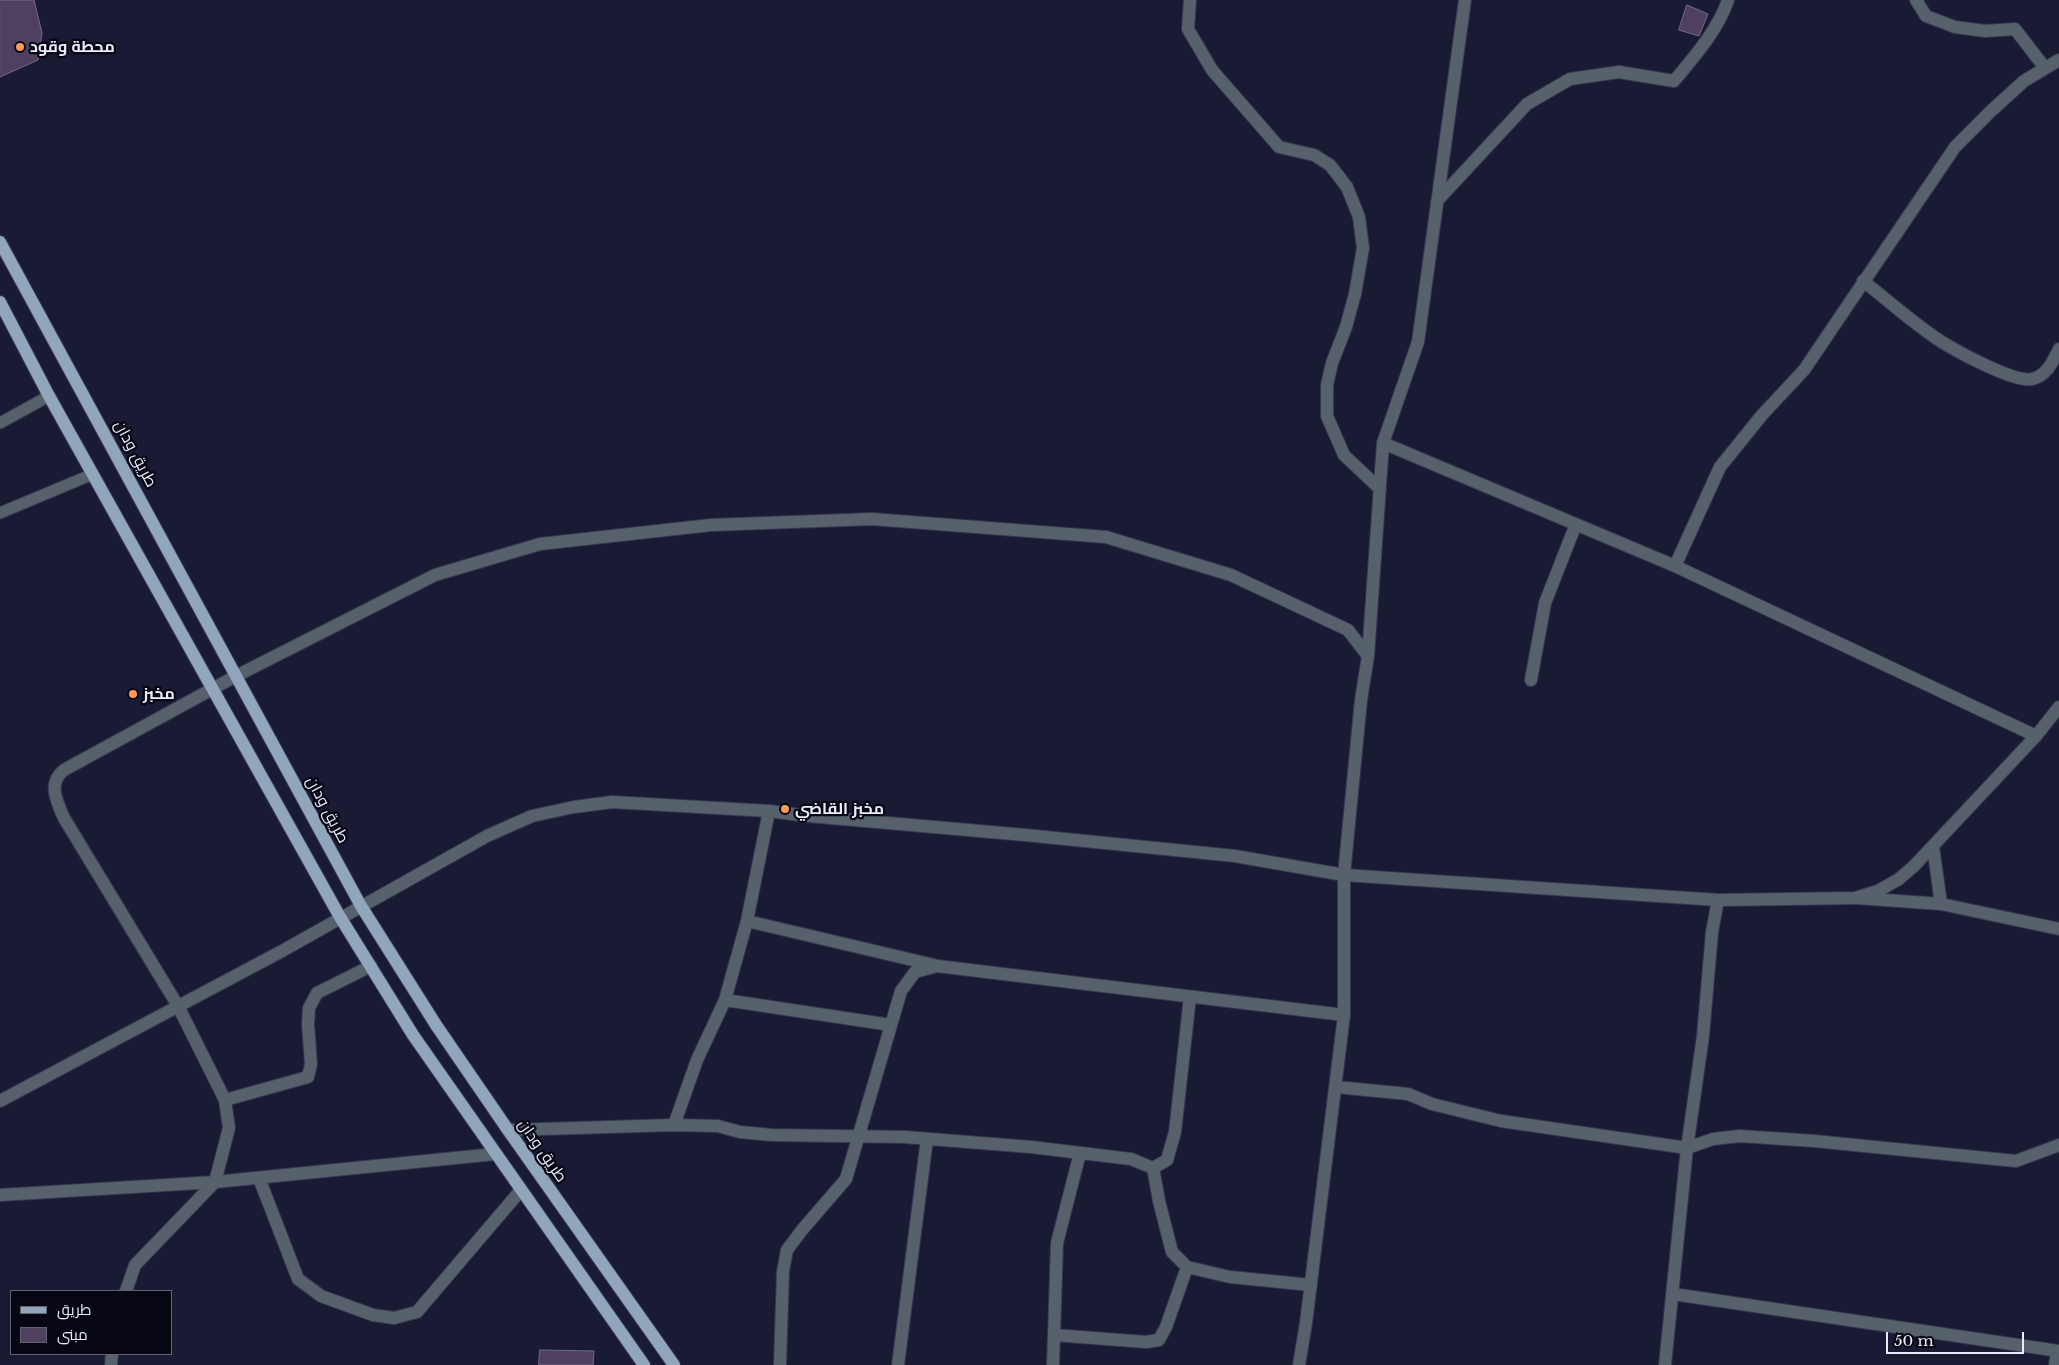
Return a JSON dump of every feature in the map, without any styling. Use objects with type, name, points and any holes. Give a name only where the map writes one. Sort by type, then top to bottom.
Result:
[{"type":"main road","name":"طريق ودان","points":[[0,242],[361,906],[436,1025],[674,1365]]},
{"type":"main road","points":[[0,302],[49,396],[340,917],[413,1035],[644,1365]]},
{"type":"street","points":[[1190,0],[1188,29],[1212,70],[1279,147],[1314,155],[1330,165],[1347,187],[1356,209],[1363,248],[1355,294],[1346,327],[1332,363],[1327,385],[1327,416],[1344,455],[1380,489]]},
{"type":"street","points":[[1299,1365],[1311,1286],[1344,1015],[1344,875],[1368,656],[1383,443],[1418,342],[1465,0]]},
{"type":"street","points":[[1437,201],[1527,104],[1570,79],[1619,72],[1674,80],[1692,59],[1724,12],[1728,0]]},
{"type":"street","points":[[1916,0],[1926,16],[1955,27],[1985,31],[2015,29],[2045,68]]},
{"type":"street","points":[[1675,566],[1720,467],[1762,415],[1804,370],[1955,147],[1990,110],[2024,81],[2059,60]]},
{"type":"street","points":[[1863,281],[1942,342],[2011,378],[2031,380],[2043,374],[2052,364],[2059,349]]},
{"type":"street","points":[[1383,443],[1675,566],[2036,736]]},
{"type":"street","points":[[126,1290],[134,1264],[215,1182],[228,1128],[225,1100],[178,1006],[64,818],[54,796],[55,782],[58,774],[64,770],[236,676],[435,575],[540,544],[711,525],[872,519],[1106,537],[1231,575],[1348,630],[1368,656]]},
{"type":"street","points":[[1531,680],[1545,603],[1576,524]]},
{"type":"street","points":[[1855,898],[1878,891],[1899,879],[1914,866],[2036,736],[2059,707]]},
{"type":"street","points":[[0,1101],[282,951],[487,836],[532,816],[574,807],[612,802],[769,811],[1235,856],[1344,875],[1718,900],[1855,898],[1940,904],[2059,929]]},
{"type":"street","points":[[674,1125],[696,1060],[725,1000],[747,922],[769,811]]},
{"type":"street","points":[[1933,846],[1940,904]]},
{"type":"street","points":[[1665,1365],[1687,1148],[1703,1036],[1712,932],[1718,900]]},
{"type":"street","points":[[747,922],[937,966],[1344,1015]]},
{"type":"street","points":[[225,1100],[308,1077],[311,1064],[308,1024],[309,1008],[317,993],[370,966]]},
{"type":"street","points":[[780,1365],[783,1271],[787,1250],[846,1179],[901,991],[915,972],[937,966]]},
{"type":"street","points":[[1153,1168],[1167,1160],[1175,1132],[1190,997]]},
{"type":"street","points":[[725,1000],[891,1025]]},
{"type":"street","points":[[1336,1087],[1408,1094],[1432,1104],[1501,1121],[1687,1148],[1713,1139],[1740,1136],[1814,1141],[2016,1161],[2059,1144]]},
{"type":"street","points":[[508,1130],[674,1125],[718,1126],[740,1132],[772,1135],[927,1138],[1131,1159],[1153,1168]]},
{"type":"street","points":[[898,1365],[927,1138]]},
{"type":"street","points":[[1054,1365],[1057,1243],[1080,1153]]},
{"type":"street","points":[[0,1195],[215,1182],[495,1154]]},
{"type":"street","points":[[1153,1168],[1159,1202],[1172,1252],[1187,1267],[1230,1277],[1311,1286]]},
{"type":"street","points":[[259,1178],[298,1278],[321,1296],[373,1315],[394,1318],[417,1312],[521,1190]]},
{"type":"street","points":[[1054,1335],[1146,1342],[1159,1340],[1166,1327],[1187,1267]]},
{"type":"street","points":[[1673,1294],[2058,1351],[2055,1365]]},
{"type":"lane","points":[[0,423],[49,396]]},
{"type":"lane","points":[[0,513],[93,474]]},
{"type":"building","name":"محطة وقود","points":[[0,0],[34,0],[42,33],[38,60],[0,77]]},
{"type":"building","points":[[1687,5],[1708,14],[1699,36],[1679,30]]},
{"type":"building","points":[[540,1350],[594,1351],[593,1365],[539,1365]]},
{"type":"place","name":"محطة وقود","points":[[20,47]]},
{"type":"place","name":"مخبز","points":[[133,694]]},
{"type":"place","name":"مخبز القاضي","points":[[785,809]]}]
